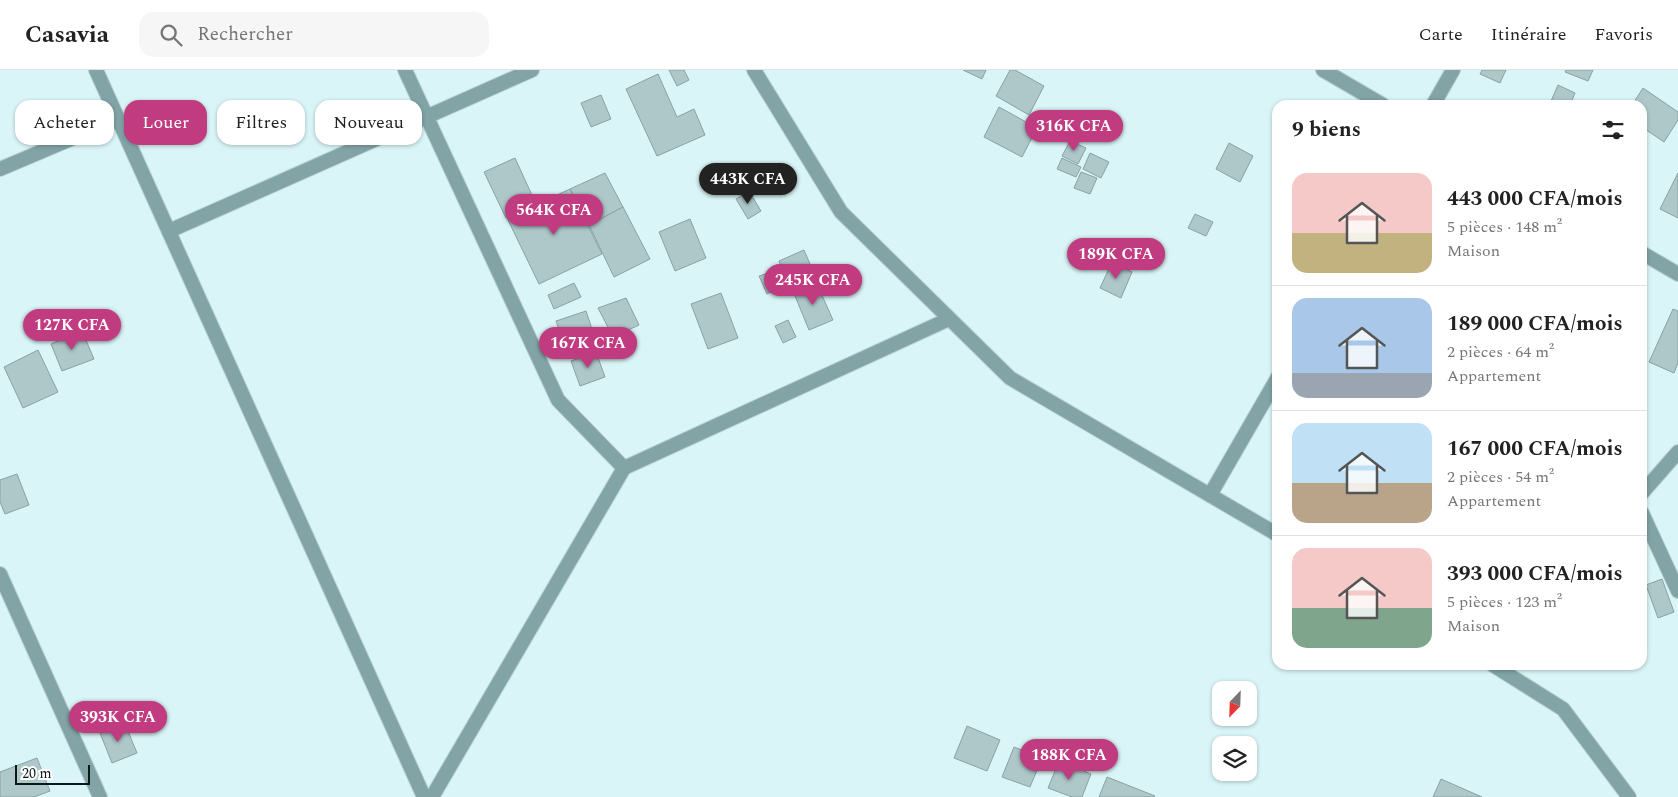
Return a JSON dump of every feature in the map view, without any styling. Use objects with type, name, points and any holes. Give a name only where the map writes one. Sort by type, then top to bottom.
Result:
[{"type":"street","points":[[96,70],[424,797]]},
{"type":"street","points":[[405,70],[558,400],[624,468]]},
{"type":"street","points":[[169,230],[532,70]]},
{"type":"street","points":[[754,70],[841,212],[1010,378],[1272,531]]},
{"type":"street","points":[[1323,70],[1374,100]]},
{"type":"street","points":[[1436,100],[1453,70]]},
{"type":"street","points":[[0,169],[118,119]]},
{"type":"street","points":[[1647,256],[1678,274]]},
{"type":"street","points":[[432,797],[624,468],[949,319]]},
{"type":"street","points":[[1210,495],[1272,387]]},
{"type":"street","points":[[1647,487],[1678,452]]},
{"type":"street","points":[[1647,524],[1678,591]]},
{"type":"street","points":[[0,574],[100,797]]},
{"type":"street","points":[[1501,670],[1563,709],[1629,797]]},
{"type":"building","points":[[669,70],[684,70],[689,80],[677,86]]},
{"type":"building","points":[[963,70],[986,70],[982,79]]},
{"type":"building","points":[[1010,70],[1015,70],[1044,86],[1029,115],[996,96]]},
{"type":"building","points":[[1482,70],[1506,70],[1500,83],[1480,74]]},
{"type":"building","points":[[1566,70],[1593,70],[1588,81],[1565,72]]},
{"type":"building","points":[[658,74],[677,117],[694,109],[705,135],[657,156],[626,89]]},
{"type":"building","points":[[1558,85],[1575,93],[1572,100],[1551,100]]},
{"type":"building","points":[[1643,88],[1678,112],[1678,120],[1664,142],[1647,130],[1647,100],[1635,100]]},
{"type":"building","points":[[601,95],[611,119],[591,127],[581,103]]},
{"type":"building","points":[[999,107],[1037,128],[1022,157],[984,137]]},
{"type":"building","points":[[1070,141],[1086,148],[1078,164],[1062,156]]},
{"type":"building","points":[[1229,143],[1253,156],[1240,182],[1216,169]]},
{"type":"building","points":[[1090,153],[1109,162],[1101,178],[1083,169]]},
{"type":"building","points":[[515,158],[536,204],[506,218],[484,172]]},
{"type":"building","points":[[1062,158],[1081,167],[1076,177],[1057,169]]},
{"type":"building","points":[[1081,172],[1097,178],[1090,194],[1074,188]]},
{"type":"building","points":[[605,173],[623,207],[589,225],[570,189]]},
{"type":"building","points":[[1678,173],[1678,218],[1660,209]]},
{"type":"building","points":[[570,189],[602,254],[539,284],[507,218]]},
{"type":"building","points":[[749,191],[761,211],[748,219],[736,199]]},
{"type":"building","points":[[623,207],[650,259],[614,277],[589,225]]},
{"type":"building","points":[[1195,214],[1213,222],[1206,236],[1188,228]]},
{"type":"building","points":[[690,219],[706,258],[675,271],[659,232]]},
{"type":"building","points":[[804,250],[813,271],[787,281],[779,261]]},
{"type":"building","points":[[1112,262],[1132,272],[1121,298],[1100,288]]},
{"type":"building","points":[[771,272],[778,288],[767,294],[759,276]]},
{"type":"building","points":[[816,282],[833,320],[809,330],[793,291]]},
{"type":"building","points":[[574,283],[581,297],[554,309],[548,295]]},
{"type":"building","points":[[721,293],[738,338],[708,349],[691,304]]},
{"type":"building","points":[[626,298],[639,325],[613,337],[598,308]]},
{"type":"building","points":[[1673,309],[1678,311],[1678,363],[1674,373],[1649,362]]},
{"type":"building","points":[[586,311],[596,341],[567,351],[556,321]]},
{"type":"building","points":[[788,320],[796,337],[783,343],[775,326]]},
{"type":"building","points":[[82,331],[94,359],[62,371],[51,344]]},
{"type":"building","points":[[38,350],[58,392],[23,408],[4,367]]},
{"type":"building","points":[[596,352],[605,377],[580,386],[571,361]]},
{"type":"building","points":[[17,474],[29,505],[5,514],[0,502],[0,480]]},
{"type":"building","points":[[1662,579],[1674,612],[1658,618],[1647,585]]},
{"type":"building","points":[[125,724],[137,753],[112,763],[100,733]]},
{"type":"building","points":[[967,726],[1000,740],[987,771],[954,758]]},
{"type":"building","points":[[1014,747],[1042,758],[1030,787],[1002,777]]},
{"type":"building","points":[[37,758],[50,791],[34,797],[0,797],[0,772]]},
{"type":"building","points":[[1059,761],[1091,774],[1082,797],[1072,797],[1048,788]]},
{"type":"building","points":[[1107,777],[1155,796],[1099,797]]},
{"type":"building","points":[[1441,779],[1482,797],[1433,797]]}]
